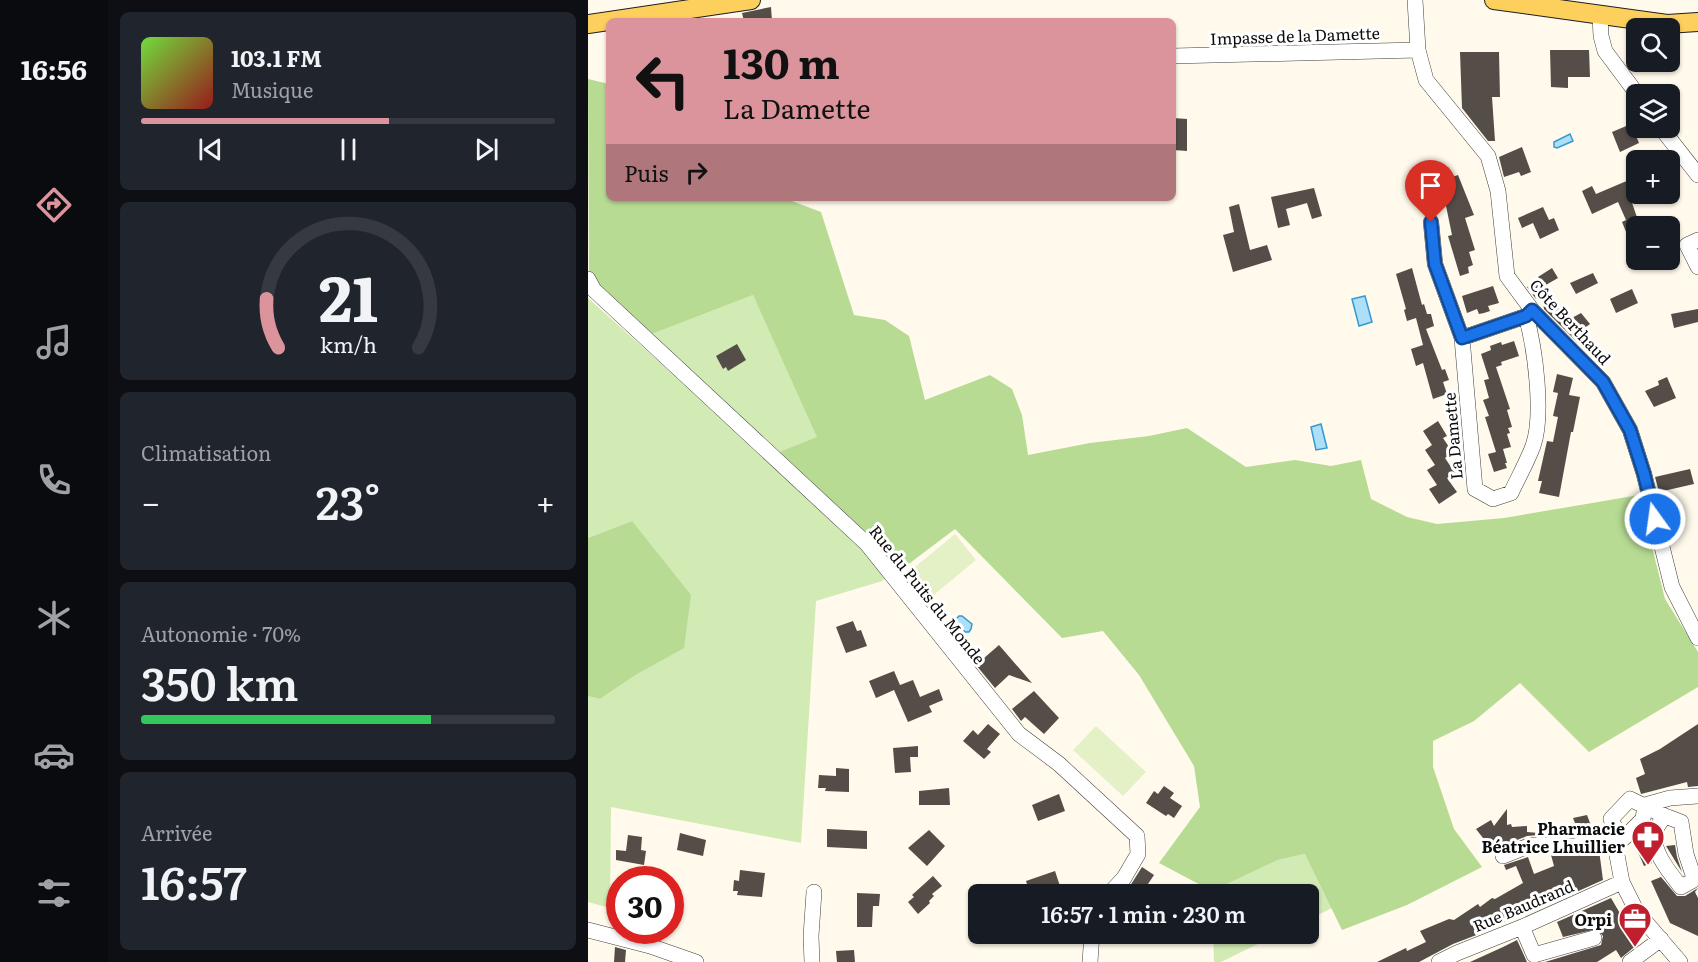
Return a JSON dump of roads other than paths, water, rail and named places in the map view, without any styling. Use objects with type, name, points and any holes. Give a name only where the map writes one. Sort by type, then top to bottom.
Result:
[{"type":"main road","points":[[629,18],[752,0]]},
{"type":"main road","points":[[1494,0],[1666,24],[1698,22]]},
{"type":"main road","points":[[588,24],[606,21]]},
{"type":"street","name":"Côte Berthaud","points":[[1415,0],[1418,50],[1426,80],[1488,156],[1498,191],[1507,276],[1529,313],[1603,382],[1630,430],[1644,474],[1672,587],[1698,638]]},
{"type":"street","points":[[1599,16],[1605,51],[1630,84]]},
{"type":"street","name":"Impasse de la Damette","points":[[1176,56],[1418,50]]},
{"type":"street","points":[[1669,138],[1698,175]]},
{"type":"street","name":"La Damette","points":[[1431,222],[1435,264],[1462,338],[1475,489],[1493,499],[1511,493],[1534,444],[1539,407],[1529,313]]},
{"type":"street","points":[[1698,240],[1687,245],[1698,267]]},
{"type":"street","name":"Rue du Puits du Monde","points":[[588,279],[594,290],[867,544],[1019,734],[1059,764],[1137,836],[1138,854],[1118,884]]},
{"type":"street","points":[[1462,338],[1529,313]]},
{"type":"street","points":[[1645,805],[1670,798],[1698,796]]},
{"type":"street","points":[[1665,816],[1630,799],[1611,819],[1620,838],[1616,850],[1622,882],[1637,912],[1680,962]]},
{"type":"street","points":[[1503,856],[1531,845],[1575,846],[1597,840],[1624,838],[1643,819],[1645,805]]},
{"type":"street","name":"Rue Baudrand","points":[[1439,962],[1622,882]]},
{"type":"street","points":[[812,962],[814,892]]},
{"type":"street","points":[[1522,927],[1534,955],[1594,938]]},
{"type":"street","points":[[588,930],[650,946],[696,962]]},
{"type":"street","points":[[1630,962],[1661,939]]},
{"type":"street","points":[[1090,962],[1091,944]]},
{"type":"water","points":[[1570,134],[1573,141],[1557,148],[1554,147],[1554,142]]},
{"type":"water","points":[[1365,296],[1372,322],[1359,326],[1352,299]]},
{"type":"water","points":[[1321,424],[1327,448],[1316,450],[1311,427]]},
{"type":"water","points":[[959,616],[972,624],[969,632],[965,632],[956,623]]},
{"type":"place","name":"Pharmacie Béatrice Lhuillier","points":[[1648,866]]},
{"type":"place","name":"Orpi","points":[[1635,948]]}]
